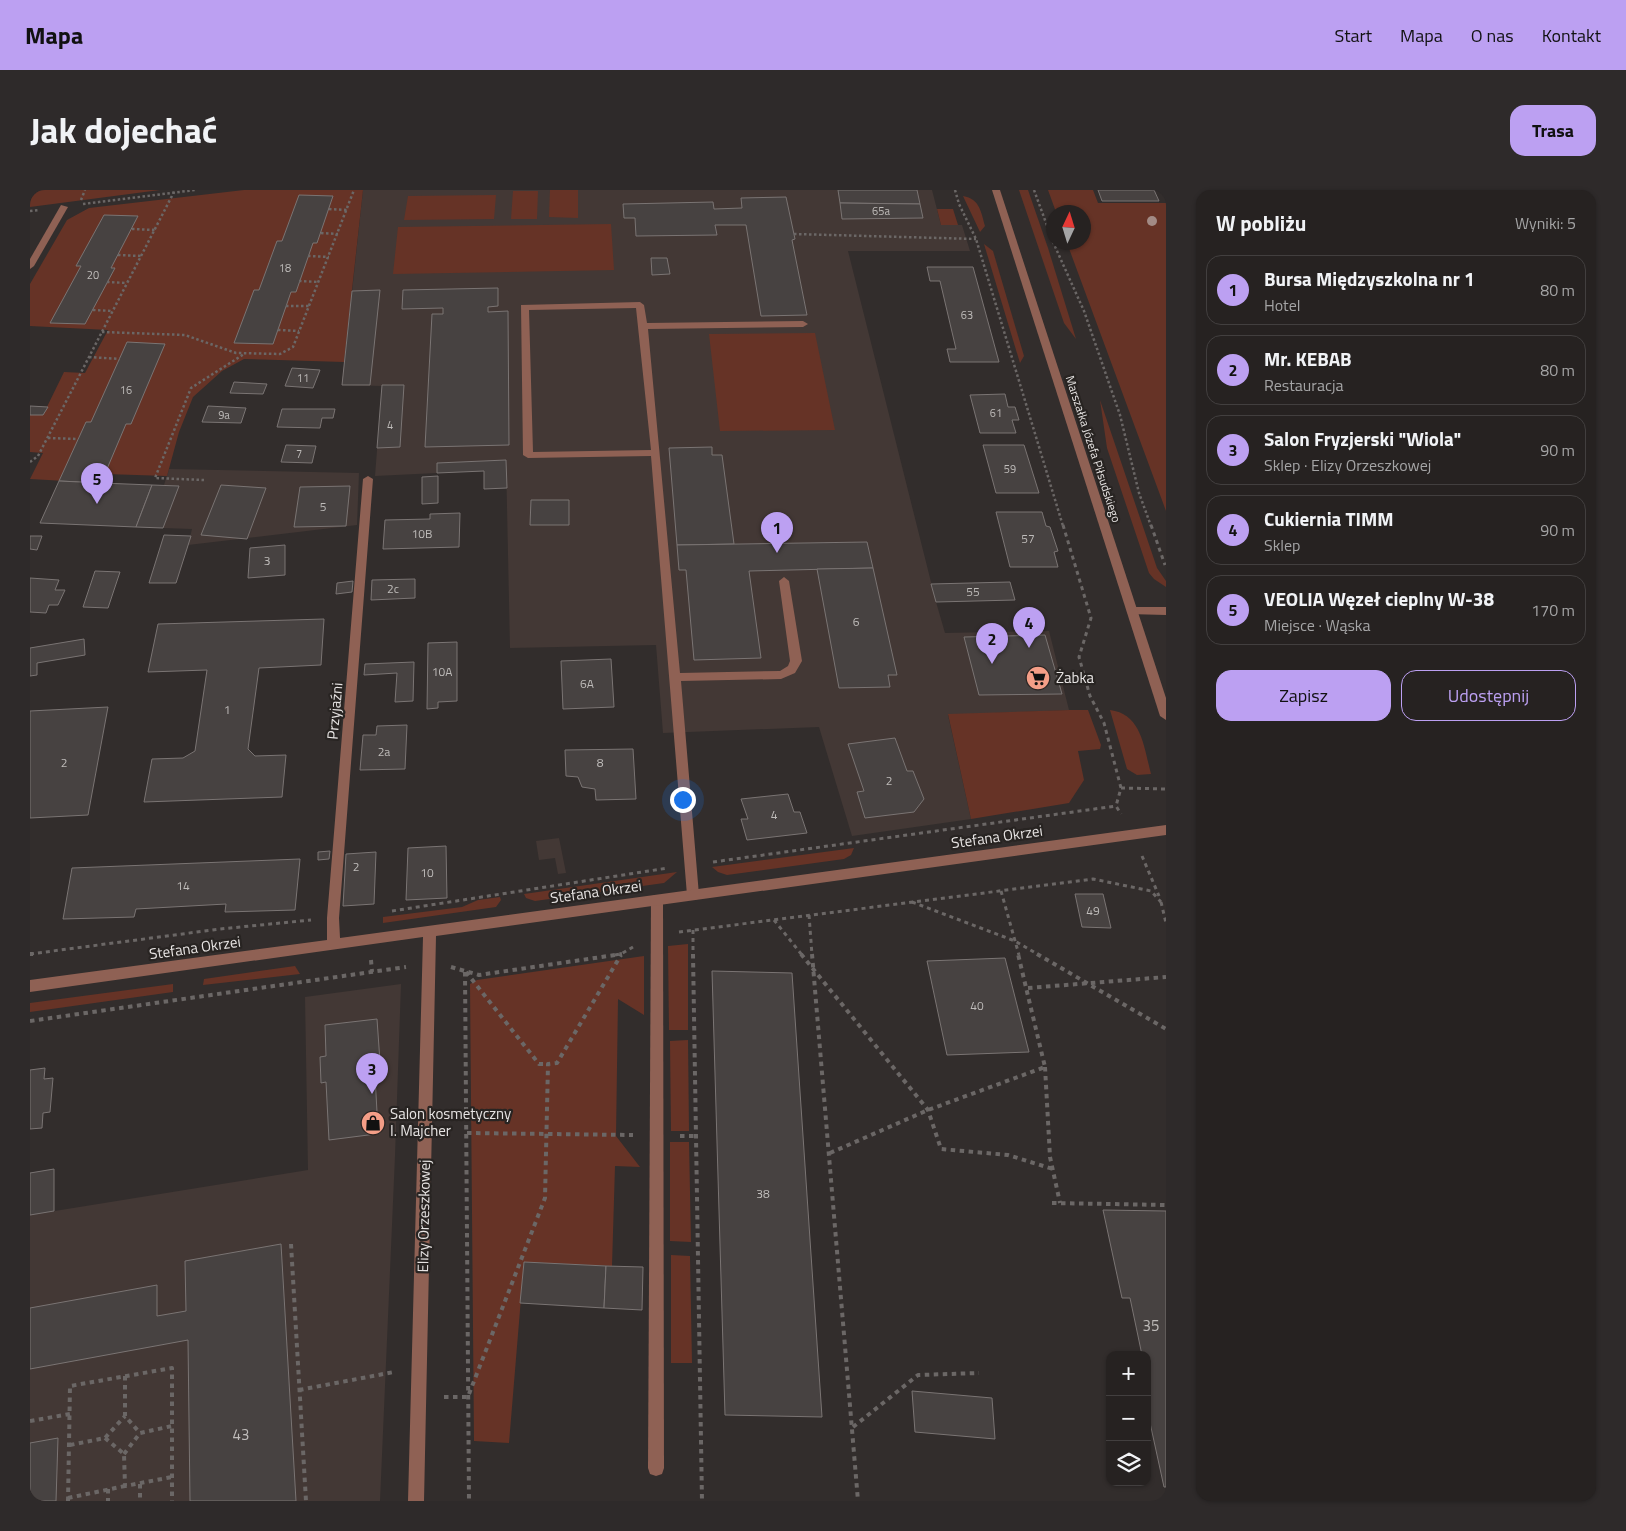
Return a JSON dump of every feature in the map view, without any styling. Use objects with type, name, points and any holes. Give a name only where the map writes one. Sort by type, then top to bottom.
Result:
[{"type":"street","name":"Marszałka Józefa Piłsudskiego","points":[[996,190],[1166,716]]},
{"type":"street","points":[[30,266],[64,207]]},
{"type":"street","points":[[656,453],[528,455],[524,307],[640,305],[656,453],[693,896]]},
{"type":"street","points":[[643,326],[803,324]]},
{"type":"street","name":"Przyjaźni","points":[[334,945],[333,918],[368,479]]},
{"type":"street","points":[[674,677],[781,675],[795,668],[796,661],[784,581]]},
{"type":"street","points":[[1132,611],[1166,611]]},
{"type":"street","name":"Stefana Okrzei","points":[[30,986],[1166,830]]},
{"type":"street","points":[[656,1468],[657,900]]},
{"type":"street","name":"Elizy Orzeszkowej","points":[[416,1501],[430,932]]},
{"type":"path","points":[[30,211],[195,190]]},
{"type":"path","points":[[102,332],[185,335],[236,353],[244,354],[280,354],[293,347],[354,190]]},
{"type":"path","points":[[955,190],[959,204],[976,239],[1091,618],[1079,656],[1090,696],[1104,722],[1121,788],[1116,806],[1124,821]]},
{"type":"path","points":[[1034,190],[1053,242],[1084,310],[1120,415],[1139,493],[1165,565]]},
{"type":"path","points":[[30,462],[38,456],[48,438],[174,192]]},
{"type":"path","points":[[329,209],[347,210]]},
{"type":"path","points":[[132,229],[155,230]]},
{"type":"path","points":[[321,233],[338,234]]},
{"type":"path","points":[[794,234],[976,239]]},
{"type":"path","points":[[118,255],[141,256]]},
{"type":"path","points":[[308,256],[329,257]]},
{"type":"path","points":[[299,281],[318,282]]},
{"type":"path","points":[[107,282],[127,283]]},
{"type":"path","points":[[286,306],[309,306]]},
{"type":"path","points":[[93,310],[113,311]]},
{"type":"path","points":[[278,330],[299,331]]},
{"type":"path","points":[[204,480],[156,478],[191,388],[244,354]]},
{"type":"path","points":[[89,357],[120,359]]},
{"type":"path","points":[[48,438],[78,439]]},
{"type":"path","points":[[1121,788],[1166,789]]},
{"type":"path","points":[[385,912],[690,865],[1116,806]]},
{"type":"path","points":[[1144,861],[1161,902],[1166,923]]},
{"type":"path","points":[[675,932],[1099,879],[1151,891],[1161,902]]},
{"type":"path","points":[[1001,891],[1028,988],[1044,1067],[1053,1169],[1060,1203]]},
{"type":"path","points":[[912,902],[1014,941],[1166,1029]]},
{"type":"path","points":[[809,915],[858,1501]]},
{"type":"path","points":[[30,954],[220,929],[333,918]]},
{"type":"path","points":[[774,920],[928,1110],[941,1149],[1008,1155],[1053,1169]]},
{"type":"path","points":[[693,930],[702,1501]]},
{"type":"path","points":[[465,972],[478,975],[621,954],[636,946]]},
{"type":"path","points":[[465,972],[539,1064],[557,1063],[621,954]]},
{"type":"path","points":[[371,957],[372,972]]},
{"type":"path","points":[[30,1021],[408,967]]},
{"type":"path","points":[[465,972],[469,1501]]},
{"type":"path","points":[[1028,988],[1166,977]]},
{"type":"path","points":[[468,1397],[545,1198],[548,1064]]},
{"type":"path","points":[[830,1153],[928,1110],[1044,1067]]},
{"type":"path","points":[[466,1133],[696,1136]]},
{"type":"path","points":[[1052,1203],[1166,1205]]},
{"type":"path","points":[[290,1244],[306,1501]]},
{"type":"path","points":[[172,1476],[108,1489],[68,1500],[70,1386],[172,1368],[172,1426],[172,1476],[172,1501]]},
{"type":"path","points":[[299,1390],[394,1372]]},
{"type":"path","points":[[853,1427],[918,1375],[979,1373]]},
{"type":"path","points":[[124,1376],[125,1416],[140,1433]]},
{"type":"path","points":[[442,1397],[468,1397]]},
{"type":"path","points":[[30,1421],[70,1414]]},
{"type":"path","points":[[70,1446],[105,1438],[125,1416]]},
{"type":"path","points":[[124,1486],[124,1454],[140,1433],[172,1426]]},
{"type":"path","points":[[105,1438],[124,1454]]},
{"type":"path","points":[[140,1484],[140,1501]]},
{"type":"path","points":[[108,1489],[108,1501]]},
{"type":"shaded area","points":[[30,190],[160,190],[30,207]]},
{"type":"shaded area","points":[[244,190],[363,190],[344,362],[244,359],[222,371],[193,397],[179,432],[167,476],[105,474],[101,483],[30,479],[43,453],[30,452],[30,415],[43,415],[64,372],[85,373],[108,330],[30,326],[30,284],[67,220],[89,208]]},
{"type":"shaded area","points":[[363,190],[932,190],[941,225],[962,225],[970,251],[848,251],[936,602],[945,633],[1049,631],[1069,710],[948,715],[971,819],[852,836],[819,727],[663,733],[656,645],[510,648],[506,460],[437,463],[437,473],[375,476],[382,386],[342,385]]},
{"type":"shaded area","points":[[550,190],[578,190],[578,218],[549,217]]},
{"type":"shaded area","points":[[1019,190],[1028,190],[1076,339],[1064,323]]},
{"type":"shaded area","points":[[1048,190],[1093,190],[1098,203],[1166,203],[1166,511],[1070,250],[1091,250],[1091,205],[1053,205]]},
{"type":"shaded area","points":[[513,191],[538,191],[537,219],[511,219]]},
{"type":"shaded area","points":[[496,195],[494,219],[404,220],[408,196]]},
{"type":"shaded area","points":[[963,196],[973,200],[979,207],[985,226],[980,232]]},
{"type":"shaded area","points":[[937,209],[953,209],[958,225],[941,225]]},
{"type":"shaded area","points":[[611,224],[614,270],[393,274],[398,227]]},
{"type":"shaded area","points":[[984,244],[993,251],[1024,356],[1020,363]]},
{"type":"shaded area","points":[[815,333],[835,430],[720,431],[709,334]]},
{"type":"shaded area","points":[[1100,400],[1157,568],[1166,581],[1166,587],[1149,573],[1107,448]]},
{"type":"shaded area","points":[[169,469],[359,473],[357,525],[188,545],[192,529],[163,528],[178,486],[164,485]]},
{"type":"shaded area","points":[[1088,710],[1101,745],[1100,749],[1078,751],[1084,780],[1069,803],[971,819],[948,714]]},
{"type":"shaded area","points":[[1110,710],[1121,713],[1135,725],[1143,743],[1151,774],[1137,775],[1127,769]]},
{"type":"shaded area","points":[[559,838],[566,873],[558,874],[555,858],[539,860],[536,841]]},
{"type":"shaded area","points":[[854,848],[851,855],[844,859],[727,875],[718,872],[712,867]]},
{"type":"shaded area","points":[[677,872],[664,883],[535,901],[526,898],[524,894]]},
{"type":"shaded area","points":[[500,897],[501,900],[496,907],[383,923],[383,917],[462,907],[478,900]]},
{"type":"shaded area","points":[[688,944],[688,1030],[669,1030],[668,946]]},
{"type":"shaded area","points":[[644,956],[644,1015],[618,999],[616,1136],[640,1167],[615,1166],[612,1266],[524,1262],[509,1443],[474,1441],[470,984],[477,980]]},
{"type":"shaded area","points":[[295,966],[300,974],[203,985],[204,979]]},
{"type":"shaded area","points":[[173,984],[173,992],[30,1012],[30,1003]]},
{"type":"shaded area","points":[[401,984],[380,1501],[30,1501],[30,1215],[308,1170],[305,997]]},
{"type":"shaded area","points":[[688,1040],[689,1131],[671,1131],[670,1041]]},
{"type":"shaded area","points":[[670,1142],[689,1142],[691,1242],[670,1241]]},
{"type":"shaded area","points":[[671,1255],[690,1256],[692,1363],[671,1363]]},
{"type":"building","points":[[838,190],[917,190],[920,204],[840,203]]},
{"type":"building","points":[[1098,190],[1154,190],[1159,201],[1102,201]]},
{"type":"building","points":[[299,195],[333,196],[317,243],[313,243],[296,292],[291,292],[273,344],[234,343],[254,290],[259,290],[277,241],[282,241]]},
{"type":"building","points":[[786,197],[795,239],[792,240],[807,315],[761,316],[746,225],[715,225],[717,235],[636,236],[635,218],[624,218],[623,204],[713,202],[714,209],[742,208],[741,198]]},
{"type":"building","points":[[840,203],[920,204],[923,218],[842,219]]},
{"type":"building","points":[[104,215],[138,216],[111,268],[115,268],[85,324],[50,323],[81,266],[76,266]]},
{"type":"building","points":[[651,258],[667,258],[670,274],[652,275]]},
{"type":"building","points":[[927,267],[973,267],[999,362],[950,362],[947,349],[956,349],[940,281],[930,281]]},
{"type":"building","points":[[498,288],[498,306],[488,307],[488,312],[508,311],[509,445],[425,447],[432,314],[443,314],[443,308],[402,309],[403,290]]},
{"type":"building","points":[[380,290],[370,385],[342,385],[352,291]]},
{"type":"building","points":[[127,342],[165,344],[131,424],[126,424],[101,483],[59,481],[86,422],[91,422]]},
{"type":"building","points":[[292,368],[320,370],[313,388],[285,386]]},
{"type":"building","points":[[234,382],[267,384],[263,394],[230,393]]},
{"type":"building","points":[[382,385],[404,385],[400,447],[377,448]]},
{"type":"building","points":[[1005,394],[1008,407],[1015,407],[1019,420],[1012,420],[1016,433],[980,433],[970,395]]},
{"type":"building","points":[[30,406],[48,407],[43,415],[30,415]]},
{"type":"building","points":[[208,406],[246,408],[241,423],[202,422]]},
{"type":"building","points":[[282,409],[335,409],[333,418],[322,418],[320,428],[277,427]]},
{"type":"building","points":[[286,445],[316,446],[312,463],[281,462]]},
{"type":"building","points":[[983,445],[1024,445],[1039,493],[996,493]]},
{"type":"building","points":[[712,447],[712,455],[722,455],[734,544],[677,545],[669,448]]},
{"type":"building","points":[[506,460],[507,488],[484,489],[484,471],[437,473],[437,463]]},
{"type":"building","points":[[438,476],[438,503],[422,504],[422,477]]},
{"type":"building","points":[[59,481],[152,485],[136,527],[40,523]]},
{"type":"building","points":[[152,485],[179,486],[163,528],[136,527]]},
{"type":"building","points":[[221,485],[266,488],[247,539],[201,535]]},
{"type":"building","points":[[350,486],[346,526],[294,527],[300,487]]},
{"type":"building","points":[[531,500],[569,500],[569,525],[530,525]]},
{"type":"building","points":[[996,512],[1042,512],[1046,526],[1050,527],[1058,551],[1054,552],[1058,567],[1010,567]]},
{"type":"building","points":[[460,513],[459,547],[383,549],[385,520],[430,519],[430,514]]},
{"type":"building","points":[[164,535],[191,536],[176,583],[149,583]]},
{"type":"building","points":[[30,536],[42,536],[37,550],[30,549]]},
{"type":"building","points":[[867,542],[873,568],[749,571],[761,658],[694,660],[686,570],[679,570],[677,545]]},
{"type":"building","points":[[285,545],[285,575],[248,578],[250,548]]},
{"type":"building","points":[[873,568],[897,675],[888,675],[890,687],[839,688],[817,569]]},
{"type":"building","points":[[95,571],[120,572],[108,608],[83,607]]},
{"type":"building","points":[[30,578],[59,580],[55,590],[65,590],[58,605],[49,605],[46,613],[30,612]]},
{"type":"building","points":[[415,579],[415,598],[371,600],[372,580]]},
{"type":"building","points":[[353,581],[352,592],[336,594],[337,583]]},
{"type":"building","points":[[1010,582],[1015,600],[936,602],[931,584]]},
{"type":"building","points":[[324,619],[321,665],[259,668],[248,749],[255,756],[286,755],[282,797],[144,802],[152,759],[183,758],[195,751],[207,670],[148,672],[158,624]]},
{"type":"building","points":[[1045,635],[1062,694],[979,695],[964,637]]},
{"type":"building","points":[[84,639],[85,655],[37,663],[37,675],[30,676],[30,648]]},
{"type":"building","points":[[457,642],[457,701],[438,702],[438,708],[427,709],[428,643]]},
{"type":"building","points":[[611,659],[614,707],[563,709],[561,661]]},
{"type":"building","points":[[414,662],[413,701],[395,702],[397,673],[364,675],[365,664]]},
{"type":"building","points":[[108,707],[88,815],[30,818],[30,711]]},
{"type":"building","points":[[407,725],[405,769],[360,770],[363,735],[376,735],[377,726]]},
{"type":"building","points":[[895,738],[907,771],[913,771],[924,799],[914,812],[865,818],[857,792],[864,791],[848,744]]},
{"type":"building","points":[[633,749],[636,799],[596,800],[595,789],[582,787],[578,777],[566,776],[565,750]]},
{"type":"building","points":[[788,794],[794,812],[800,812],[807,833],[747,840],[741,819],[748,819],[741,799]]},
{"type":"building","points":[[446,846],[447,898],[406,900],[408,848]]},
{"type":"building","points":[[330,851],[329,859],[318,860],[318,852]]},
{"type":"building","points":[[376,852],[374,904],[343,906],[346,854]]},
{"type":"building","points":[[300,859],[295,910],[225,912],[226,904],[136,909],[134,917],[63,919],[72,868]]},
{"type":"building","points":[[1075,894],[1103,894],[1111,928],[1082,927]]},
{"type":"building","points":[[1005,958],[1029,1052],[947,1055],[927,961]]},
{"type":"building","points":[[712,971],[792,973],[822,1417],[725,1415]]},
{"type":"building","points":[[377,1019],[381,1076],[375,1076],[377,1112],[374,1113],[376,1134],[329,1140],[326,1082],[321,1083],[320,1057],[326,1056],[325,1025]]},
{"type":"building","points":[[45,1068],[44,1079],[53,1078],[50,1112],[43,1113],[42,1128],[30,1129],[30,1070]]},
{"type":"building","points":[[54,1169],[54,1211],[30,1215],[30,1173]]},
{"type":"building","points":[[1103,1210],[1166,1211],[1166,1487],[1164,1487],[1151,1427],[1151,1351],[1141,1351],[1130,1298],[1122,1298]]},
{"type":"building","points":[[281,1244],[296,1501],[190,1501],[188,1340],[30,1369],[30,1308],[157,1285],[157,1316],[186,1311],[185,1261]]},
{"type":"building","points":[[524,1262],[606,1266],[604,1308],[520,1303]]},
{"type":"building","points":[[606,1266],[643,1267],[642,1310],[604,1308]]},
{"type":"building","points":[[912,1391],[992,1398],[995,1439],[915,1432]]},
{"type":"building","points":[[58,1438],[56,1501],[30,1501],[30,1443]]},
{"type":"place","name":"VEOLIA Węzeł cieplny W-38","points":[[97,504]]},
{"type":"place","name":"Bursa Międzyszkolna nr 1","points":[[777,553]]},
{"type":"place","name":"Cukiernia TIMM","points":[[1029,648]]},
{"type":"place","name":"Mr. KEBAB","points":[[992,664]]},
{"type":"place","name":"Żabka","points":[[1038,678]]},
{"type":"place","name":"Salon Fryzjerski \"Wiola\"","points":[[372,1094]]},
{"type":"place","name":"Salon kosmetyczny I. Majcher","points":[[373,1123]]}]
